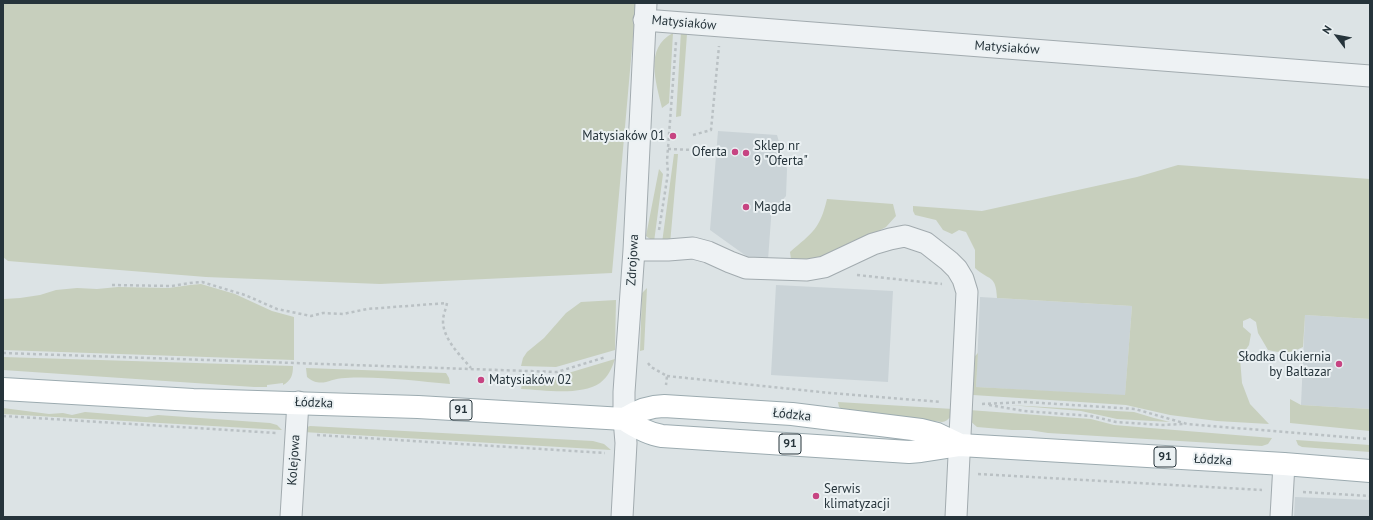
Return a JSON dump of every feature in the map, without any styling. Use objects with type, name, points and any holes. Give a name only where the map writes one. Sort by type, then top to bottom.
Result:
[{"type":"main road","name":"Łódzka","points":[[3,389],[193,400],[298,402],[418,407],[624,419],[632,425],[647,432],[662,436],[909,452],[960,445],[1284,464],[1370,471]]},
{"type":"main road","name":"Łódzka","points":[[624,419],[645,408],[664,406],[792,414],[921,430],[937,434],[960,445]]},
{"type":"street","name":"Matysiaków","points":[[645,12],[1370,76]]},
{"type":"street","name":"Zdrojowa","points":[[622,517],[626,443],[624,392],[634,250],[645,12]]},
{"type":"street","points":[[634,250],[693,248],[708,252],[746,268],[807,270],[824,267],[878,242],[906,236],[926,243],[949,260],[963,279],[967,292],[956,517]]},
{"type":"street","name":"Kolejowa","points":[[291,517],[298,402]]},
{"type":"street","points":[[1281,517],[1284,464]]},
{"type":"path","points":[[693,135],[711,130],[719,45]]},
{"type":"path","points":[[668,149],[694,150]]},
{"type":"path","points":[[854,275],[946,285],[967,292]]},
{"type":"path","points":[[112,285],[172,286],[202,282],[245,294],[277,309],[311,316],[323,313],[343,314],[366,309],[448,303],[443,319],[444,329],[454,349],[471,369]]},
{"type":"path","points":[[3,353],[556,372],[610,356],[642,358],[648,364]]},
{"type":"path","points":[[667,376],[830,393],[962,404],[1026,402],[1135,409],[1186,424]]},
{"type":"path","points":[[984,404],[1024,411],[1091,416],[1116,422],[1186,424],[1370,439]]},
{"type":"shaded area","points":[[718,131],[777,135],[787,169],[786,196],[778,205],[772,205],[768,260],[749,258],[710,230]]},
{"type":"shaded area","points":[[776,285],[893,291],[888,382],[771,375]]},
{"type":"shaded area","points":[[980,297],[1132,306],[1125,396],[976,387]]},
{"type":"shaded area","points":[[1305,315],[1370,319],[1370,409],[1301,405]]},
{"type":"shaded area","points":[[1295,497],[1370,500],[1370,517],[1294,517]]},
{"type":"green space","points":[[3,3],[636,3],[612,273],[380,284],[206,277],[8,261],[3,257]]},
{"type":"green space","points":[[681,31],[687,34],[681,116],[676,117]]},
{"type":"green space","points":[[673,33],[669,103],[662,108],[655,77],[655,56],[658,47],[664,39]]},
{"type":"green space","points":[[674,154],[678,154],[670,244],[662,243]]},
{"type":"green space","points":[[1178,165],[1370,179],[1370,319],[1305,315],[1303,347],[1294,351],[1286,352],[1268,350],[1258,333],[1256,322],[1250,318],[1243,321],[1243,327],[1251,334],[1249,345],[1240,358],[1242,383],[1250,404],[1269,424],[1217,421],[1170,415],[1126,405],[973,395],[975,356],[978,353],[976,387],[1125,395],[1132,306],[997,298],[993,281],[975,268],[975,250],[966,232],[959,230],[952,234],[943,230],[936,220],[915,215],[913,206],[982,211],[1137,177]]},
{"type":"green space","points":[[659,169],[663,174],[654,242],[646,236]]},
{"type":"green space","points":[[827,199],[893,204],[896,216],[886,227],[832,256],[807,263],[791,259],[790,252],[810,235],[818,224]]},
{"type":"green space","points":[[201,284],[235,294],[272,311],[294,317],[294,360],[3,350],[4,299],[40,295],[56,290],[77,288],[169,288]]},
{"type":"green space","points":[[647,288],[644,350],[640,351],[642,293]]},
{"type":"green space","points":[[616,300],[615,350],[556,367],[521,366],[523,358],[527,352],[544,338],[566,313],[581,302]]},
{"type":"green space","points":[[3,357],[293,366],[293,369],[290,380],[283,385],[283,383],[267,385],[267,387],[254,387],[3,370]]},
{"type":"green space","points":[[615,359],[611,369],[600,383],[583,390],[551,391],[521,389],[523,379],[531,374],[555,377]]},
{"type":"green space","points":[[306,368],[446,373],[450,384],[371,378],[339,378],[321,383],[307,377]]},
{"type":"green space","points":[[1290,399],[1301,405],[1370,409],[1370,431],[1290,423]]},
{"type":"green space","points":[[838,402],[953,409],[950,417],[942,422],[843,410],[839,407]]},
{"type":"green space","points":[[1009,405],[1134,412],[1170,422],[1117,419],[1081,411]]},
{"type":"green space","points":[[3,408],[49,414],[63,413],[72,415],[85,412],[147,417],[158,415],[270,423],[277,425],[282,430],[3,414]]},
{"type":"green space","points":[[969,410],[1091,419],[1114,425],[1272,438],[1268,444],[1262,446],[1048,433],[1029,430],[977,427],[969,420]]},
{"type":"green space","points":[[310,426],[593,441],[604,444],[611,450],[303,432]]},
{"type":"green space","points":[[1296,440],[1370,445],[1370,452],[1302,447],[1298,445]]},
{"type":"place","name":"Matysiaków 01","points":[[673,136]]},
{"type":"place","name":"Oferta","points":[[735,152]]},
{"type":"place","name":"Sklep nr 9 \"Oferta\"","points":[[746,153]]},
{"type":"place","name":"Magda","points":[[746,207]]},
{"type":"place","name":"Słodka Cukiernia by Baltazar","points":[[1339,364]]},
{"type":"place","name":"Matysiaków 02","points":[[481,380]]},
{"type":"place","name":"Serwis klimatyzacji","points":[[816,496]]}]
